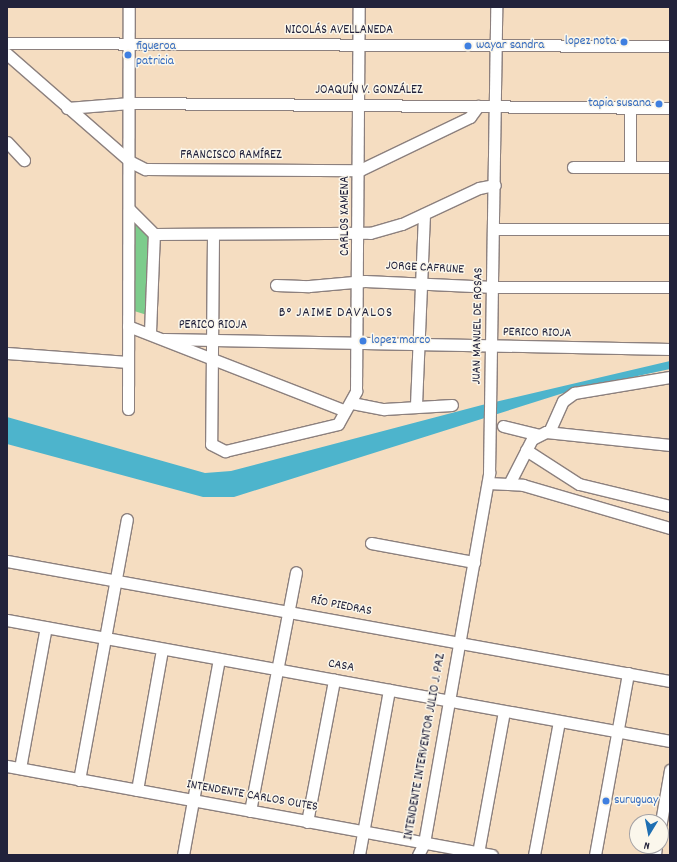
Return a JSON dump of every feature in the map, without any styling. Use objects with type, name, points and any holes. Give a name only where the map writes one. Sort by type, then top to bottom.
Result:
[{"type":"street","points":[[128,409],[129,209],[131,162],[129,7]]},
{"type":"street","name":"CARLOS XAMENA","points":[[346,411],[356,391],[358,341],[360,170],[359,7]]},
{"type":"street","name":"JUAN MANUEL DE ROSAS","points":[[459,643],[488,483],[494,347],[496,7]]},
{"type":"street","name":"NICOLÁS AVELLANEDA","points":[[7,43],[670,46]]},
{"type":"street","name":"FRANCISCO RAMÍREZ","points":[[7,54],[131,162],[145,169],[360,170],[470,117],[478,106]]},
{"type":"street","name":"JOAQUÍN V. GONZÁLEZ","points":[[68,108],[130,104],[670,108]]},
{"type":"street","points":[[630,108],[630,167]]},
{"type":"street","points":[[7,142],[24,160]]},
{"type":"street","points":[[573,167],[670,167]]},
{"type":"street","points":[[129,209],[154,234],[213,235],[359,233],[381,231],[424,214],[479,188],[495,185]]},
{"type":"street","points":[[416,405],[424,214]]},
{"type":"street","points":[[494,229],[670,229]]},
{"type":"street","points":[[150,332],[154,234]]},
{"type":"street","points":[[213,235],[211,444],[225,451],[327,428],[346,411]]},
{"type":"street","name":"JORGE CAFRUNE","points":[[276,285],[310,286],[359,281],[420,282],[494,287],[670,287]]},
{"type":"street","points":[[128,326],[150,332],[212,359],[346,411],[384,409],[416,405],[452,405]]},
{"type":"street","name":"PERICO RIOJA","points":[[164,339],[358,341],[494,347],[670,350]]},
{"type":"street","points":[[7,353],[128,362]]},
{"type":"street","points":[[510,482],[526,450],[544,434],[563,401],[574,393],[670,377]]},
{"type":"street","points":[[503,426],[544,434],[670,445]]},
{"type":"street","points":[[526,450],[580,484],[670,506]]},
{"type":"street","points":[[488,483],[510,482],[670,528]]},
{"type":"street","points":[[79,780],[127,519]]},
{"type":"street","points":[[371,543],[474,562]]},
{"type":"street","name":"RÍO PIEDRAS","points":[[7,561],[670,681]]},
{"type":"street","points":[[250,811],[296,572]]},
{"type":"street","name":"CASA","points":[[7,620],[670,741]]},
{"type":"street","points":[[20,768],[46,627]]},
{"type":"street","name":"INTENDENTE INTERVENTOR JULIO J. PAZ","points":[[418,855],[424,843],[459,643]]},
{"type":"street","points":[[138,790],[162,648]]},
{"type":"street","points":[[183,855],[219,659]]},
{"type":"street","points":[[595,855],[628,673]]},
{"type":"street","points":[[307,822],[334,680]]},
{"type":"street","points":[[359,855],[390,690]]},
{"type":"street","points":[[478,852],[504,711]]},
{"type":"street","points":[[534,855],[559,721]]},
{"type":"street","name":"INTENDENTE CARLOS OUTES","points":[[7,766],[492,855]]},
{"type":"street","points":[[662,814],[670,770]]},
{"type":"green space","points":[[135,222],[148,233],[147,315],[131,310]]},
{"type":"water","points":[[670,361],[670,369],[573,390],[234,497],[203,497],[7,444],[7,417],[205,473],[231,471],[482,405]]},
{"type":"place","name":"lopez nota","points":[[624,42]]},
{"type":"place","name":"wayar sandra","points":[[468,46]]},
{"type":"place","name":"figueroa patricia","points":[[128,55]]},
{"type":"place","name":"tapia susana","points":[[659,104]]},
{"type":"place","name":"lopez marco","points":[[363,341]]},
{"type":"place","name":"suruguay","points":[[606,801]]},
{"type":"district","name":"B° JAIME DAVALOS","points":[[336,313]]}]
